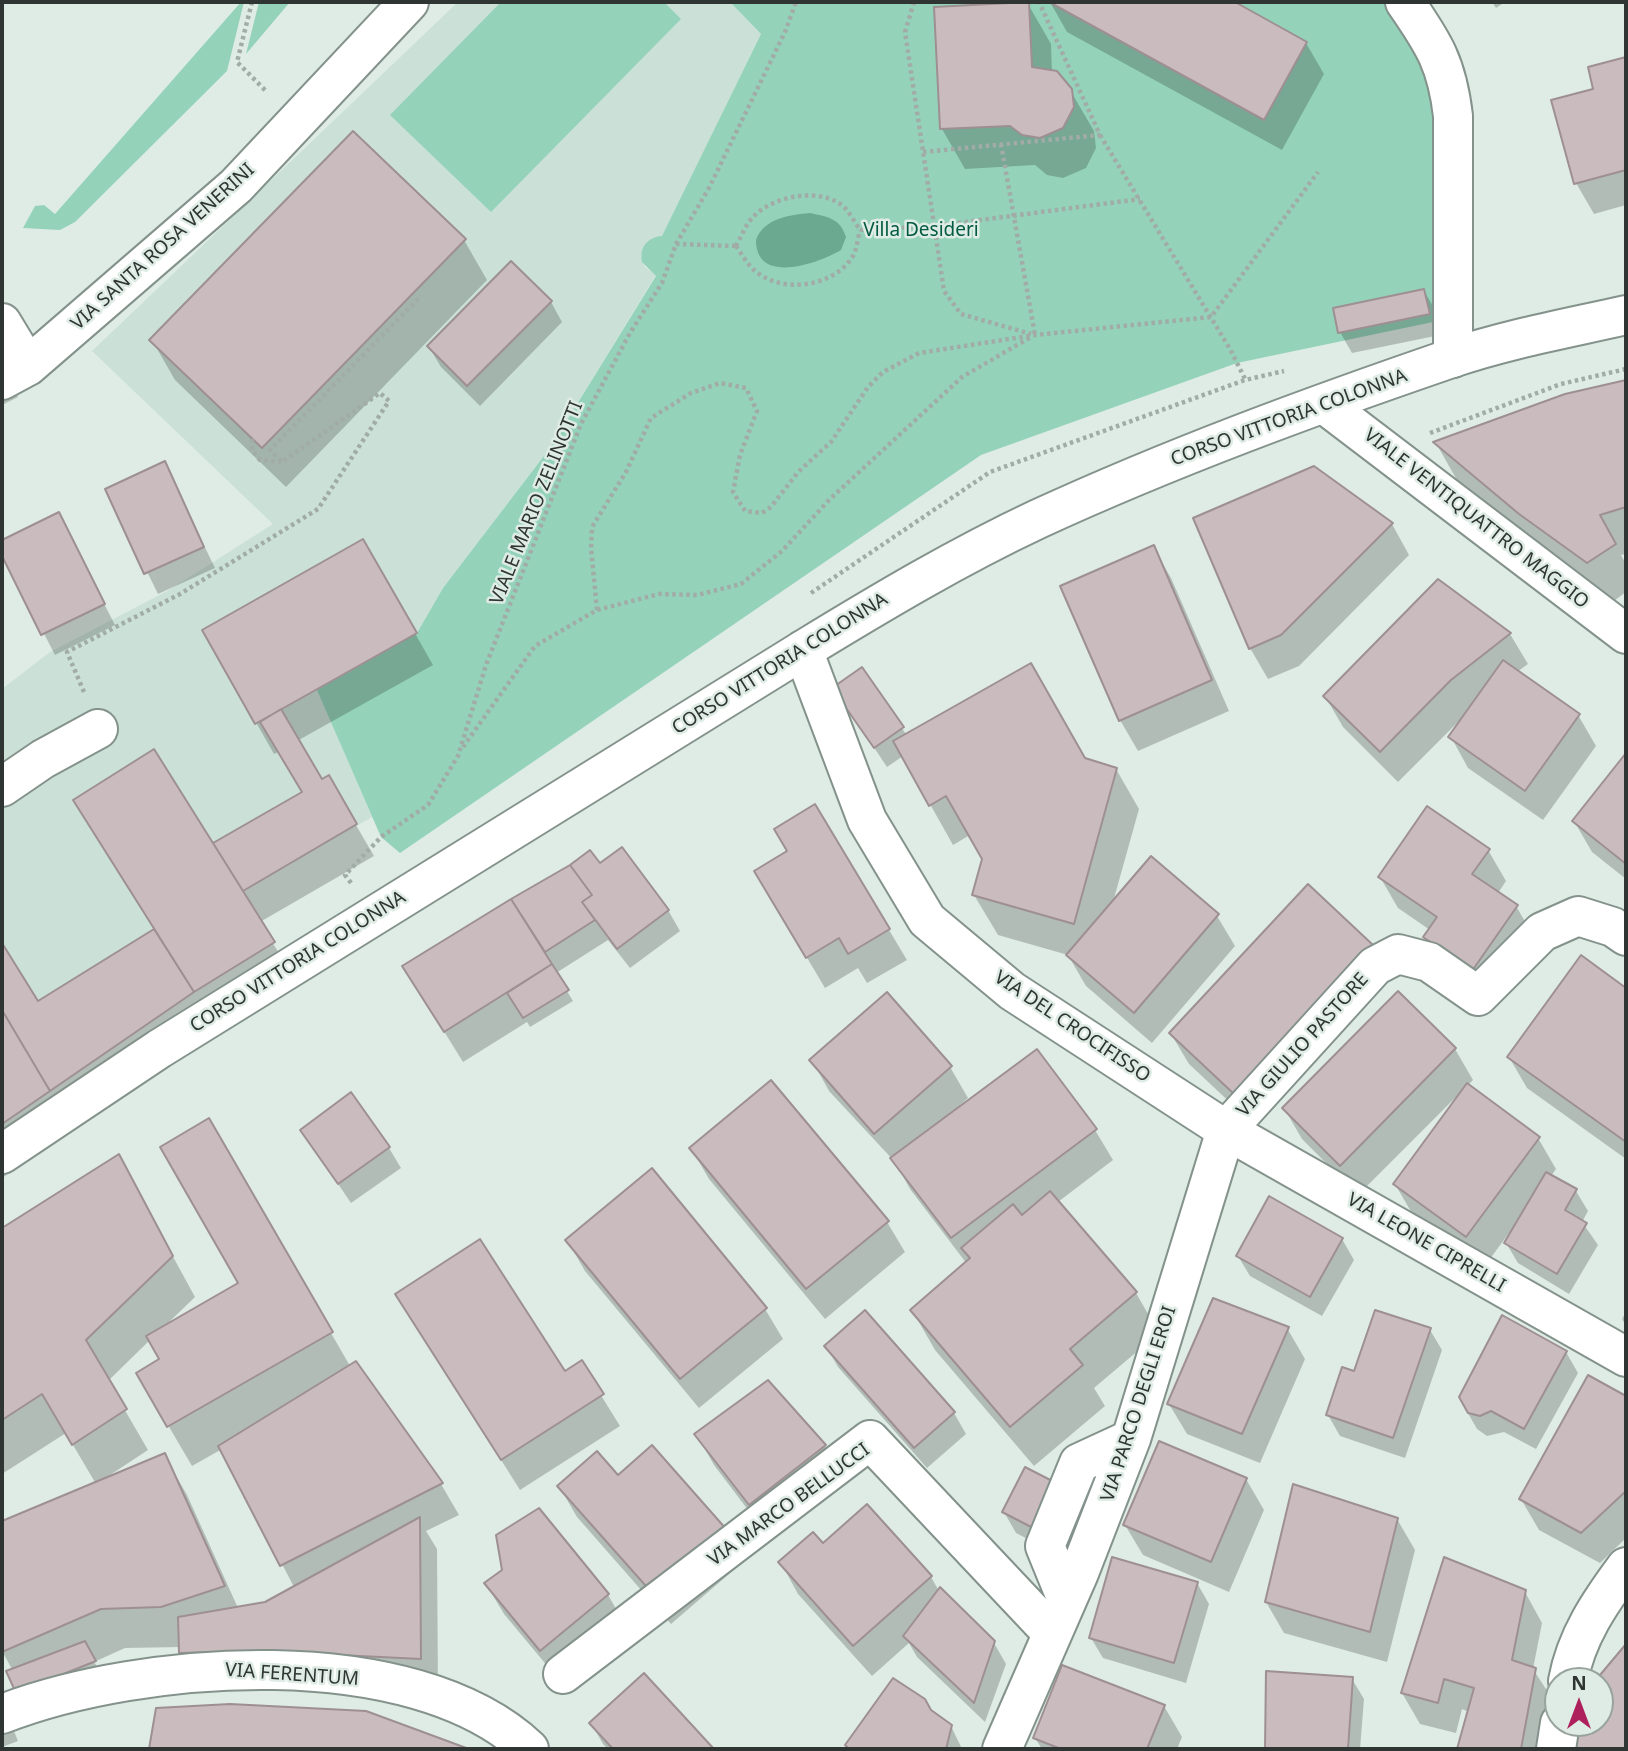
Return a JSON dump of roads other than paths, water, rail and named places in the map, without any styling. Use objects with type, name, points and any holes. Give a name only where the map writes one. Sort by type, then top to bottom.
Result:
[{"type":"street","name":"VIA SANTA ROSA VENERINI","points":[[15,373],[236,186],[408,2]]},
{"type":"street","points":[[1405,2],[1435,45],[1449,79],[1453,116],[1453,358]]},
{"type":"street","name":"CORSO VITTORIA COLONNA","points":[[2,1154],[159,1049],[890,596],[1038,519],[1227,438],[1453,358],[1626,315]]},
{"type":"street","points":[[2,323],[15,373]]},
{"type":"street","name":"VIALE VENTIQUATTRO MAGGIO","points":[[1324,404],[1626,635]]},
{"type":"street","name":"VIA DEL CROCIFISSO","points":[[803,650],[867,821],[927,920],[1012,991],[1226,1129]]},
{"type":"street","points":[[2,787],[43,759],[98,729]]},
{"type":"street","name":"VIA GIULIO PASTORE","points":[[1226,1129],[1376,966],[1398,954],[1429,962],[1478,996],[1542,932],[1578,916],[1613,927],[1626,936]]},
{"type":"street","name":"VIA LEONE CIPRELLI","points":[[1226,1129],[1626,1357]]},
{"type":"street","name":"VIA PARCO DEGLI EROI","points":[[1002,1749],[1060,1617],[1131,1439],[1226,1129]]},
{"type":"street","name":"VIA MARCO BELLUCCI","points":[[563,1674],[870,1440],[1060,1617]]},
{"type":"street","points":[[1571,1667],[1596,1606],[1626,1567]]},
{"type":"street","name":"VIA FERENTUM","points":[[2,1714],[69,1692],[140,1678],[209,1670],[283,1671],[372,1681],[430,1694],[480,1714],[506,1729],[529,1749]]},
{"type":"park label","name":"Villa Desideri","points":[[921,231]]}]
